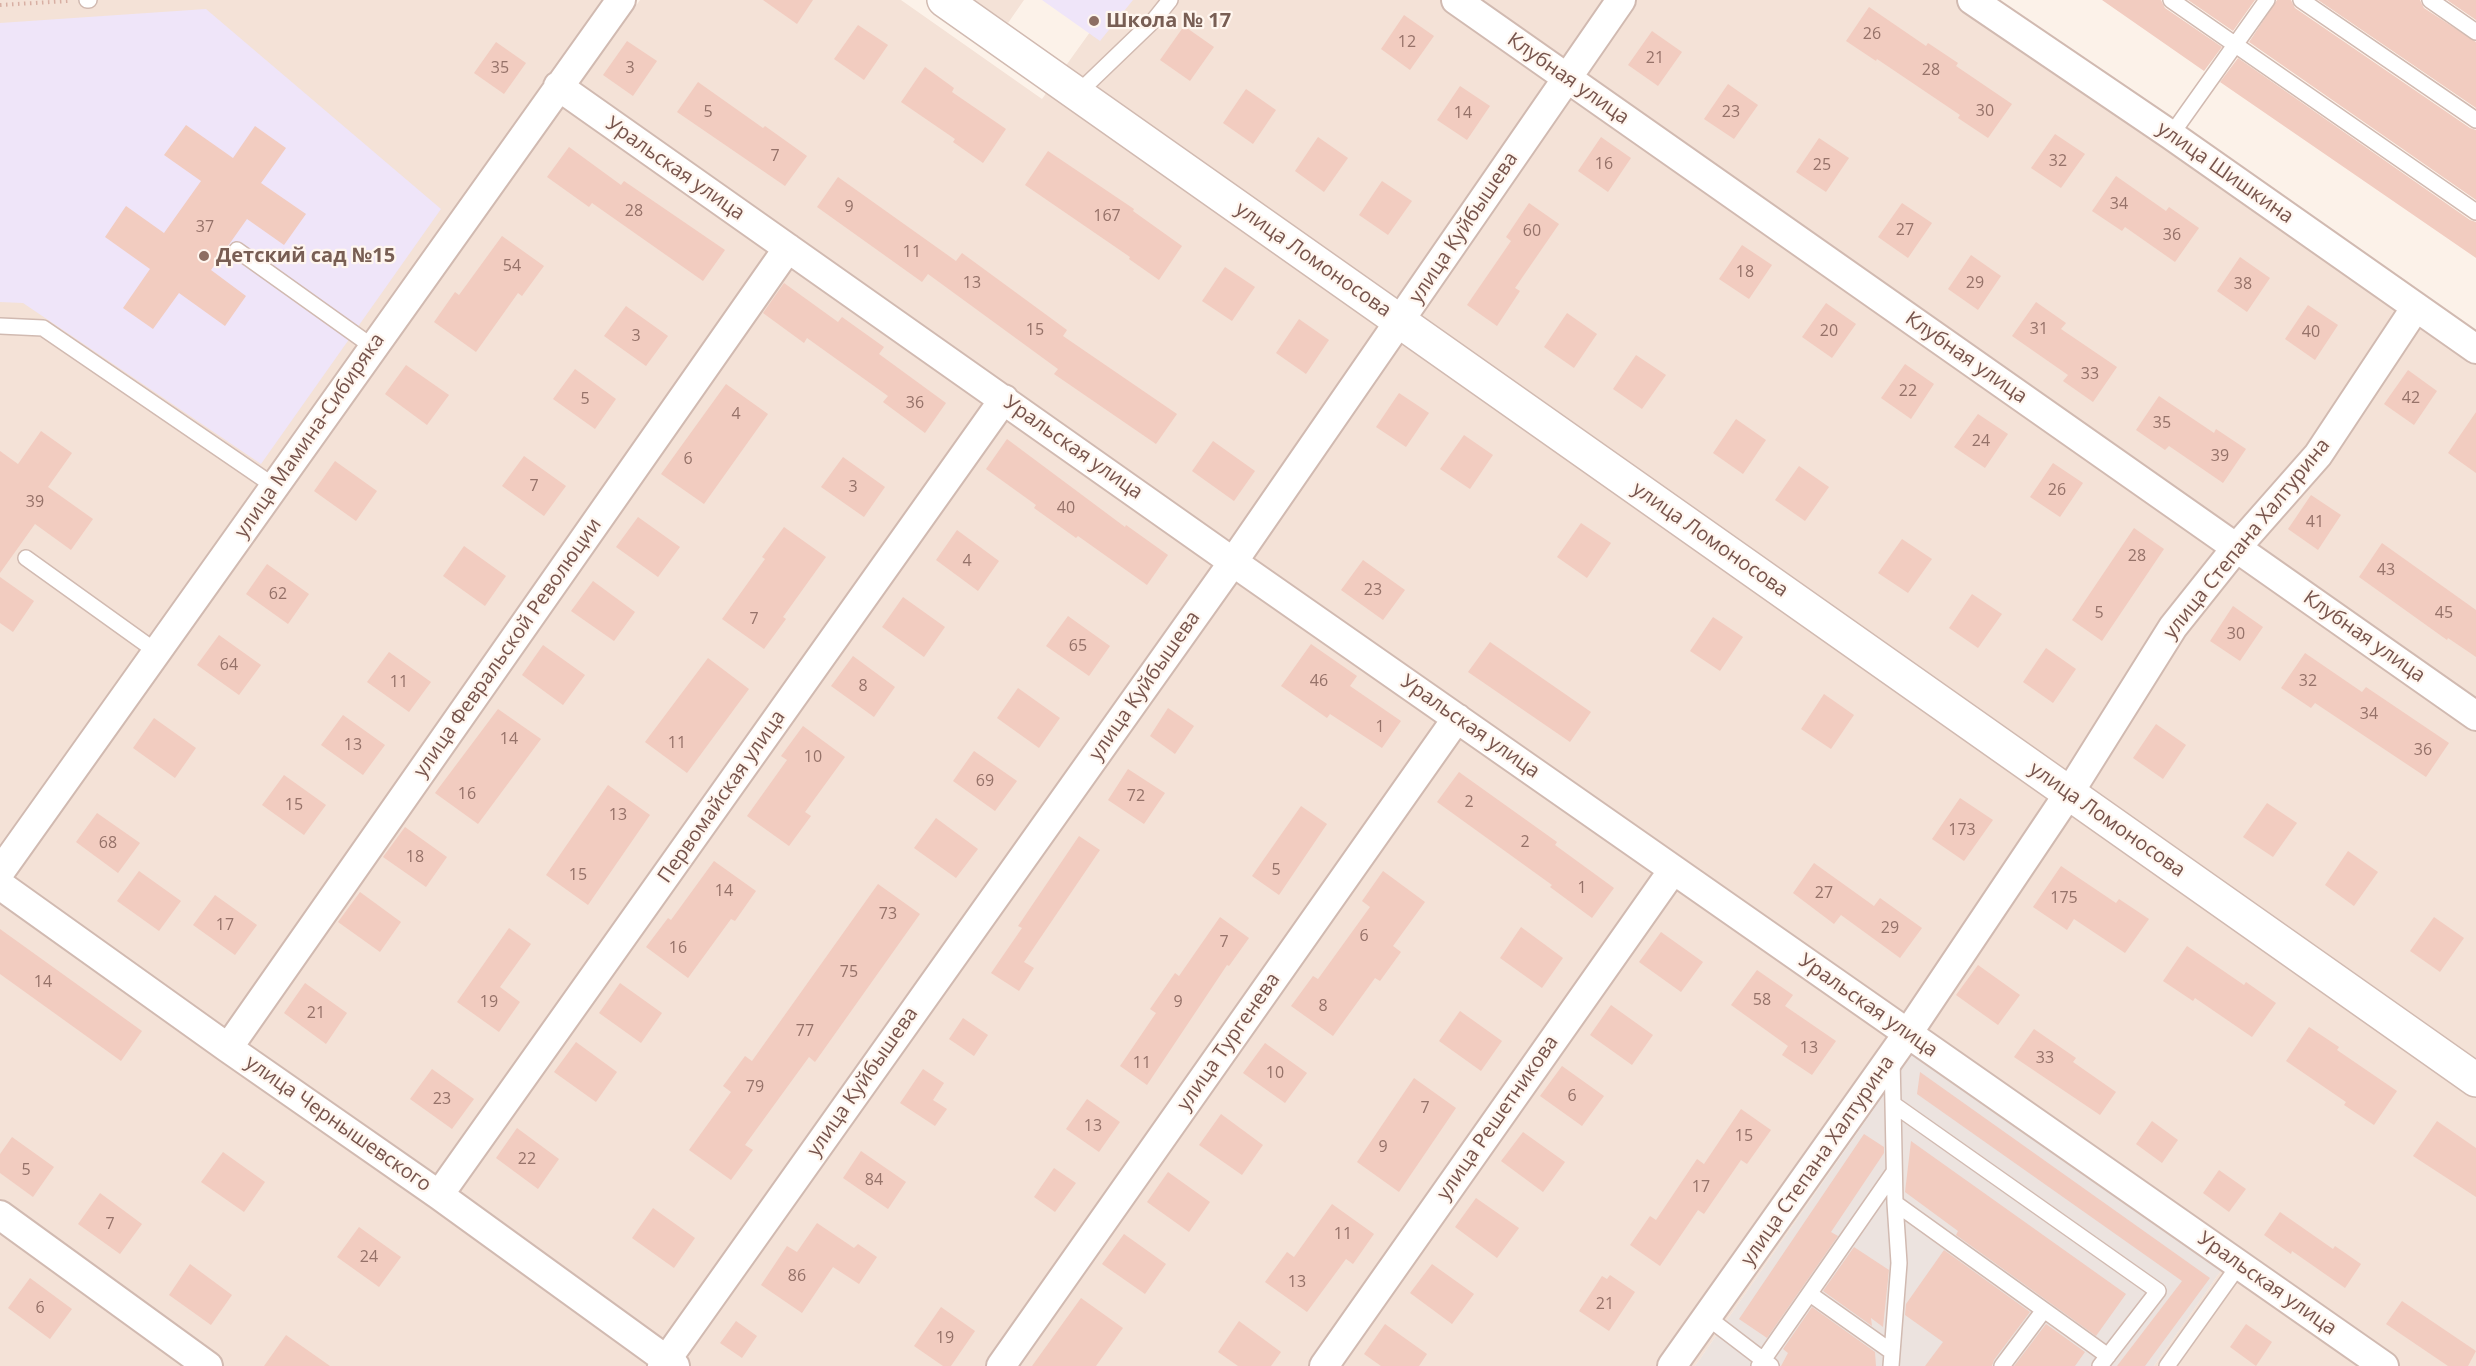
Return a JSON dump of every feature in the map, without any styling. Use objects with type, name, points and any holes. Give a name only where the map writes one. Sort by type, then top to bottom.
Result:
[{"type":"street","name":"улица Мамина-Сибиряка","points":[[0,872],[621,0]]},
{"type":"street","name":"улица Ломоносова","points":[[944,0],[2476,1080]]},
{"type":"street","name":"Клубная улица","points":[[1456,0],[2476,716]]},
{"type":"street","name":"улица Куйбышева","points":[[668,1364],[1233,562],[1621,0]]},
{"type":"street","name":"улица Шишкина","points":[[1972,0],[2171,135],[2476,350]]},
{"type":"street","name":"Уральская улица","points":[[558,86],[1233,562],[2384,1366]]},
{"type":"street","name":"улица Февральской Революции","points":[[228,1048],[788,248]]},
{"type":"street","name":"улица Степана Халтурина","points":[[1672,1366],[1908,1033],[2069,793],[2173,627],[2236,548],[2318,455],[2416,307]]},
{"type":"street","name":"Первомайская улица","points":[[439,1195],[1004,399]]},
{"type":"street","name":"улица Тургенева","points":[[1001,1366],[1457,718]]},
{"type":"street","name":"улица Решетникова","points":[[1324,1366],[1673,870]]},
{"type":"street","name":"улица Чернышевского","points":[[0,885],[439,1195],[668,1364]]},
{"type":"street","points":[[0,1215],[208,1366]]},
{"type":"lane","points":[[1077,94],[1154,20],[1170,0]]},
{"type":"lane","points":[[2171,0],[2476,212]]},
{"type":"lane","points":[[2171,135],[2266,0]]},
{"type":"lane","points":[[2301,0],[2476,120]]},
{"type":"lane","points":[[2430,0],[2476,32]]},
{"type":"lane","points":[[237,250],[373,347]]},
{"type":"lane","points":[[0,326],[43,328],[274,486]]},
{"type":"lane","points":[[26,558],[157,652]]},
{"type":"lane","points":[[1891,1359],[1899,1263],[1895,1203],[1892,1056]]},
{"type":"lane","points":[[1893,1104],[2158,1291],[2104,1361],[2044,1310],[1895,1203]]},
{"type":"lane","points":[[1707,1317],[1765,1364],[1894,1172]]},
{"type":"lane","points":[[2167,1366],[2239,1265]]},
{"type":"lane","points":[[1810,1294],[1891,1359]]},
{"type":"lane","points":[[2002,1366],[2044,1310]]},
{"type":"path","points":[[0,5],[88,0]]},
{"type":"shaded area","points":[[0,0],[608,0],[0,848]]},
{"type":"shaded area","points":[[640,0],[901,0],[1042,99],[1113,0],[1958,0],[2476,362],[2476,1366],[2154,1366],[2225,1265],[1914,1051],[1695,1366],[0,1366],[0,894]]},
{"type":"shaded area","points":[[974,0],[1024,0],[1008,23]]},
{"type":"shaded area","name":"Школа № 17","points":[[1042,0],[1133,0],[1100,41]]},
{"type":"shaded area","name":"Детский сад №15","points":[[206,9],[441,209],[261,464],[23,303],[0,302],[0,23]]},
{"type":"shaded area","points":[[1914,1051],[2225,1265],[2154,1366],[1695,1366]]},
{"type":"building","points":[[763,0],[813,0],[797,24]]},
{"type":"building","points":[[2102,0],[2161,0],[2165,8],[2222,47],[2204,71]]},
{"type":"building","points":[[2188,0],[2255,0],[2233,31]]},
{"type":"building","points":[[2277,0],[2291,0],[2295,8],[2476,130],[2476,200],[2249,42]]},
{"type":"building","points":[[2318,0],[2420,0],[2424,8],[2476,42],[2476,108]]},
{"type":"building","points":[[2447,0],[2476,0],[2476,20]]},
{"type":"building","points":[[1869,7],[1926,46],[1928,43],[1958,63],[1956,66],[2012,104],[1988,138],[1958,118],[1960,115],[1846,41]]},
{"type":"building","points":[[1404,15],[1434,36],[1410,70],[1381,49]]},
{"type":"building","points":[[858,25],[888,45],[864,80],[834,59]]},
{"type":"building","points":[[1184,26],[1214,47],[1190,81],[1160,60]]},
{"type":"building","points":[[1652,31],[1682,52],[1658,86],[1628,65]]},
{"type":"building","points":[[627,41],[657,61],[633,96],[603,75]]},
{"type":"building","points":[[496,42],[526,63],[504,94],[474,73]]},
{"type":"building","points":[[2238,58],[2476,222],[2476,258],[2220,82]]},
{"type":"building","points":[[925,67],[954,88],[952,92],[1006,129],[983,163],[953,142],[955,139],[901,102]]},
{"type":"building","points":[[698,82],[807,156],[785,186],[677,112]]},
{"type":"building","points":[[1728,84],[1758,105],[1734,139],[1704,119]]},
{"type":"building","points":[[1460,86],[1490,106],[1467,140],[1437,120]]},
{"type":"building","points":[[1246,89],[1276,110],[1253,144],[1223,123]]},
{"type":"building","points":[[186,125],[233,158],[255,126],[286,148],[261,183],[306,214],[284,245],[247,219],[211,270],[246,296],[225,326],[179,293],[153,329],[123,308],[150,269],[105,237],[126,206],[164,233],[201,181],[164,155]]},
{"type":"building","points":[[2055,134],[2085,154],[2061,188],[2031,168]]},
{"type":"building","points":[[1318,137],[1348,158],[1324,192],[1295,171]]},
{"type":"building","points":[[1601,137],[1631,158],[1608,192],[1578,171]]},
{"type":"building","points":[[1819,138],[1849,158],[1826,192],[1796,172]]},
{"type":"building","points":[[569,147],[621,185],[624,181],[725,250],[703,281],[592,203],[589,207],[547,177]]},
{"type":"building","points":[[1048,151],[1134,209],[1133,211],[1182,246],[1159,280],[1129,259],[1130,257],[1025,185]]},
{"type":"building","points":[[2116,176],[2166,211],[2169,207],[2199,228],[2175,262],[2125,227],[2122,231],[2092,211]]},
{"type":"building","points":[[838,177],[956,261],[962,253],[1067,330],[1063,336],[1177,414],[1156,444],[1054,374],[1058,369],[928,274],[922,282],[817,207]]},
{"type":"building","points":[[1382,181],[1412,201],[1388,235],[1359,215]]},
{"type":"building","points":[[1529,203],[1559,224],[1515,288],[1520,291],[1497,326],[1467,305],[1511,241],[1506,237]]},
{"type":"building","points":[[1902,203],[1932,223],[1908,258],[1878,237]]},
{"type":"building","points":[[502,236],[544,266],[522,296],[518,293],[476,352],[434,322],[455,292],[459,295]]},
{"type":"building","points":[[1742,245],[1772,265],[1749,299],[1719,279]]},
{"type":"building","points":[[1971,255],[2001,276],[1978,310],[1948,289]]},
{"type":"building","points":[[2240,257],[2270,278],[2247,312],[2217,291]]},
{"type":"building","points":[[1225,267],[1255,287],[1232,321],[1202,301]]},
{"type":"building","points":[[784,283],[838,322],[842,317],[884,347],[879,354],[946,403],[925,433],[883,402],[888,396],[807,338],[804,343],[763,313]]},
{"type":"building","points":[[2036,302],[2066,323],[2061,329],[2117,367],[2093,402],[2063,381],[2068,375],[2012,336]]},
{"type":"building","points":[[1826,303],[1856,324],[1832,358],[1802,337]]},
{"type":"building","points":[[2308,305],[2338,325],[2315,360],[2285,339]]},
{"type":"building","points":[[626,306],[668,336],[646,366],[604,336]]},
{"type":"building","points":[[1567,313],[1597,334],[1574,368],[1544,347]]},
{"type":"building","points":[[1299,319],[1329,340],[1306,374],[1276,353]]},
{"type":"building","points":[[1636,355],[1666,375],[1642,409],[1613,389]]},
{"type":"building","points":[[1905,364],[1934,384],[1911,419],[1881,398]]},
{"type":"building","points":[[406,365],[449,395],[427,425],[385,394]]},
{"type":"building","points":[[575,369],[616,399],[595,429],[553,399]]},
{"type":"building","points":[[2408,370],[2437,391],[2414,425],[2384,404]]},
{"type":"building","points":[[726,384],[768,414],[704,504],[661,474]]},
{"type":"building","points":[[1399,393],[1429,413],[1406,447],[1376,427]]},
{"type":"building","points":[[2159,396],[2214,433],[2216,429],[2246,449],[2223,483],[2169,446],[2165,450],[2136,430]]},
{"type":"building","points":[[2476,412],[2476,473],[2448,453]]},
{"type":"building","points":[[1978,414],[2008,434],[1985,468],[1954,447]]},
{"type":"building","points":[[1736,419],[1766,440],[1743,474],[1713,453]]},
{"type":"building","points":[[41,431],[72,453],[48,487],[93,519],[71,550],[35,524],[0,573],[0,451],[18,464]]},
{"type":"building","points":[[1464,435],[1493,455],[1470,489],[1440,469]]},
{"type":"building","points":[[1007,439],[1125,527],[1126,525],[1168,555],[1147,585],[1034,508],[1036,505],[986,469]]},
{"type":"building","points":[[1213,441],[1255,471],[1234,501],[1192,471]]},
{"type":"building","points":[[524,456],[566,486],[544,516],[502,486]]},
{"type":"building","points":[[843,457],[885,487],[864,517],[821,487]]},
{"type":"building","points":[[335,461],[377,491],[356,521],[314,491]]},
{"type":"building","points":[[2053,463],[2083,483],[2060,517],[2030,497]]},
{"type":"building","points":[[1799,466],[1829,487],[1805,521],[1775,500]]},
{"type":"building","points":[[2311,495],[2341,515],[2318,550],[2288,529]]},
{"type":"building","points":[[638,517],[680,547],[658,577],[616,547]]},
{"type":"building","points":[[1581,523],[1611,543],[1587,578],[1557,557]]},
{"type":"building","points":[[784,527],[826,557],[783,617],[786,619],[764,649],[722,619],[765,559],[762,557]]},
{"type":"building","points":[[2134,528],[2164,549],[2102,641],[2072,620]]},
{"type":"building","points":[[957,530],[999,561],[978,591],[936,560]]},
{"type":"building","points":[[1902,539],[1932,559],[1908,593],[1878,573]]},
{"type":"building","points":[[2382,543],[2476,610],[2476,657],[2448,638],[2447,640],[2359,577]]},
{"type":"building","points":[[464,546],[506,576],[485,606],[443,576]]},
{"type":"building","points":[[1363,560],[1405,590],[1383,620],[1341,590]]},
{"type":"building","points":[[267,564],[309,594],[288,624],[246,594]]},
{"type":"building","points":[[0,577],[34,601],[13,632],[0,623]]},
{"type":"building","points":[[593,581],[635,612],[614,641],[571,611]]},
{"type":"building","points":[[1972,594],[2002,614],[1978,648],[1949,628]]},
{"type":"building","points":[[903,597],[945,627],[924,657],[882,627]]},
{"type":"building","points":[[2233,606],[2263,627],[2240,661],[2210,641]]},
{"type":"building","points":[[1068,616],[1110,646],[1089,676],[1046,646]]},
{"type":"building","points":[[1713,617],[1743,637],[1720,671],[1690,651]]},
{"type":"building","points":[[219,635],[261,665],[239,695],[197,665]]},
{"type":"building","points":[[1490,642],[1591,712],[1570,742],[1468,672]]},
{"type":"building","points":[[1311,644],[1357,676],[1350,686],[1401,721],[1382,748],[1330,714],[1327,718],[1281,686]]},
{"type":"building","points":[[543,645],[585,675],[563,705],[522,675]]},
{"type":"building","points":[[2046,648],[2076,669],[2053,703],[2023,682]]},
{"type":"building","points":[[389,652],[431,682],[409,712],[367,682]]},
{"type":"building","points":[[2305,653],[2362,692],[2366,687],[2449,743],[2426,777],[2315,703],[2311,708],[2281,688]]},
{"type":"building","points":[[853,656],[895,687],[874,717],[831,686]]},
{"type":"building","points":[[708,658],[749,689],[687,773],[645,742]]},
{"type":"building","points":[[1018,688],[1060,718],[1039,748],[997,718]]},
{"type":"building","points":[[1824,694],[1854,715],[1831,749],[1801,729]]},
{"type":"building","points":[[1168,708],[1194,726],[1175,754],[1150,736]]},
{"type":"building","points":[[498,709],[541,739],[478,824],[435,793]]},
{"type":"building","points":[[343,715],[385,745],[363,775],[321,745]]},
{"type":"building","points":[[154,718],[196,748],[175,778],[133,748]]},
{"type":"building","points":[[2156,724],[2186,745],[2163,779],[2133,758]]},
{"type":"building","points":[[803,726],[845,757],[805,812],[811,816],[789,846],[747,816],[787,760],[781,756]]},
{"type":"building","points":[[974,751],[1017,781],[995,811],[953,781]]},
{"type":"building","points":[[1128,769],[1165,793],[1144,824],[1108,800]]},
{"type":"building","points":[[1459,772],[1557,842],[1555,845],[1614,888],[1592,918],[1550,887],[1552,885],[1437,802]]},
{"type":"building","points":[[284,775],[326,805],[304,835],[262,805]]},
{"type":"building","points":[[608,785],[650,815],[588,905],[546,875]]},
{"type":"building","points":[[1960,798],[1993,820],[1964,861],[1932,839]]},
{"type":"building","points":[[2267,803],[2297,823],[2273,857],[2243,837]]},
{"type":"building","points":[[1301,806],[1327,824],[1279,895],[1252,876]]},
{"type":"building","points":[[97,813],[140,843],[118,873],[76,842]]},
{"type":"building","points":[[936,818],[978,849],[956,878],[914,848]]},
{"type":"building","points":[[405,827],[447,857],[426,887],[383,857]]},
{"type":"building","points":[[1079,836],[1100,850],[1024,962],[1034,968],[1019,991],[991,973],[1022,928],[1018,926]]},
{"type":"building","points":[[2348,851],[2378,872],[2354,906],[2325,885]]},
{"type":"building","points":[[714,861],[756,891],[735,921],[731,919],[688,978],[646,947],[668,918],[671,920]]},
{"type":"building","points":[[1814,863],[1874,906],[1880,898],[1922,928],[1900,958],[1841,915],[1834,924],[1793,893]]},
{"type":"building","points":[[2061,866],[2116,903],[2119,899],[2149,919],[2125,953],[2074,919],[2067,930],[2033,907]]},
{"type":"building","points":[[139,871],[181,901],[159,931],[117,901]]},
{"type":"building","points":[[1383,871],[1425,902],[1393,946],[1401,952],[1380,981],[1375,978],[1333,1036],[1291,1006],[1313,976],[1318,979],[1370,907],[1362,901]]},
{"type":"building","points":[[878,884],[920,914],[815,1062],[809,1057],[745,1145],[753,1150],[731,1180],[689,1150],[731,1092],[723,1086],[745,1056],[752,1061]]},
{"type":"building","points":[[360,892],[401,922],[380,952],[338,922]]},
{"type":"building","points":[[215,895],[257,925],[235,955],[193,925]]},
{"type":"building","points":[[1220,917],[1249,938],[1229,966],[1227,965],[1147,1085],[1120,1066],[1156,1013],[1150,1009],[1175,973],[1179,976]]},
{"type":"building","points":[[2434,917],[2464,938],[2440,972],[2410,951]]},
{"type":"building","points":[[1521,927],[1563,958],[1542,988],[1500,958]]},
{"type":"building","points":[[509,928],[531,944],[500,987],[520,1002],[499,1032],[457,1002]]},
{"type":"building","points":[[0,929],[142,1031],[121,1061],[0,974]]},
{"type":"building","points":[[1661,932],[1703,962],[1681,992],[1639,962]]},
{"type":"building","points":[[2187,946],[2244,985],[2246,982],[2276,1003],[2252,1037],[2195,998],[2193,1001],[2163,981]]},
{"type":"building","points":[[1978,965],[2020,995],[1998,1025],[1956,995]]},
{"type":"building","points":[[1757,970],[1793,995],[1785,1006],[1836,1041],[1812,1075],[1782,1055],[1788,1046],[1731,1005]]},
{"type":"building","points":[[305,983],[347,1013],[326,1044],[284,1013]]},
{"type":"building","points":[[620,983],[662,1013],[641,1043],[599,1013]]},
{"type":"building","points":[[1611,1005],[1653,1035],[1632,1065],[1590,1035]]},
{"type":"building","points":[[1460,1011],[1502,1041],[1481,1071],[1439,1041]]},
{"type":"building","points":[[963,1018],[988,1035],[974,1056],[949,1039]]},
{"type":"building","points":[[2309,1027],[2339,1047],[2337,1050],[2397,1091],[2374,1125],[2344,1105],[2346,1102],[2286,1061]]},
{"type":"building","points":[[2034,1029],[2076,1058],[2073,1062],[2116,1092],[2100,1115],[2014,1057]]},
{"type":"building","points":[[576,1042],[617,1072],[596,1102],[554,1072]]},
{"type":"building","points":[[1265,1043],[1307,1073],[1285,1103],[1243,1073]]},
{"type":"building","points":[[1562,1066],[1604,1096],[1582,1126],[1540,1096]]},
{"type":"building","points":[[432,1069],[474,1099],[452,1129],[410,1099]]},
{"type":"building","points":[[923,1069],[944,1083],[933,1100],[947,1109],[935,1126],[900,1103]]},
{"type":"building","points":[[1920,1072],[2210,1278],[2145,1366],[2117,1366],[2182,1281],[1917,1094]]},
{"type":"building","points":[[1414,1078],[1456,1108],[1399,1192],[1357,1162]]},
{"type":"building","points":[[1087,1099],[1120,1122],[1099,1152],[1066,1129]]},
{"type":"building","points":[[1741,1109],[1771,1130],[1747,1164],[1741,1160],[1704,1214],[1698,1210],[1660,1266],[1630,1245],[1650,1216],[1656,1220],[1697,1159],[1704,1164]]},
{"type":"building","points":[[1221,1114],[1263,1145],[1242,1175],[1199,1145]]},
{"type":"building","points":[[2152,1121],[2178,1140],[2162,1163],[2136,1144]]},
{"type":"building","points":[[2437,1121],[2476,1148],[2476,1197],[2413,1156]]},
{"type":"building","points":[[517,1128],[559,1159],[538,1189],[496,1158]]},
{"type":"building","points":[[1523,1132],[1565,1162],[1543,1192],[1501,1161]]},
{"type":"building","points":[[1864,1134],[1884,1147],[1884,1153],[1831,1232],[1838,1236],[1767,1338],[1739,1319]]},
{"type":"building","points":[[12,1137],[54,1167],[33,1197],[0,1173],[0,1154]]},
{"type":"building","points":[[1911,1141],[2126,1294],[2096,1336],[1956,1235],[1958,1231],[1905,1192]]},
{"type":"building","points":[[861,1151],[906,1182],[888,1209],[843,1178]]},
{"type":"building","points":[[223,1152],[265,1182],[244,1212],[201,1182]]},
{"type":"building","points":[[1054,1168],[1076,1183],[1055,1212],[1034,1197]]},
{"type":"building","points":[[2219,1170],[2246,1189],[2229,1212],[2203,1193]]},
{"type":"building","points":[[1168,1172],[1210,1202],[1189,1232],[1147,1202]]},
{"type":"building","points":[[100,1193],[142,1224],[120,1254],[78,1224]]},
{"type":"building","points":[[1476,1198],[1519,1228],[1497,1258],[1455,1227]]},
{"type":"building","points":[[1332,1204],[1374,1234],[1353,1264],[1346,1259],[1307,1312],[1265,1282],[1287,1252],[1294,1257]]},
{"type":"building","points":[[653,1208],[695,1238],[674,1268],[632,1238]]},
{"type":"building","points":[[2280,1212],[2333,1249],[2335,1246],[2361,1264],[2345,1288],[2292,1251],[2291,1254],[2264,1235]]},
{"type":"building","points":[[817,1223],[854,1248],[858,1244],[877,1257],[859,1284],[833,1267],[802,1313],[761,1285],[787,1246],[797,1252]]},
{"type":"building","points":[[359,1227],[401,1257],[379,1287],[337,1257]]},
{"type":"building","points":[[1124,1234],[1166,1264],[1145,1294],[1102,1264]]},
{"type":"building","points":[[1854,1247],[1889,1270],[1883,1327],[1871,1318],[1872,1326],[1823,1291]]},
{"type":"building","points":[[1944,1250],[2030,1312],[1994,1360],[1992,1366],[1925,1366],[1943,1342],[1905,1315],[1906,1304]]},
{"type":"building","points":[[190,1264],[232,1295],[211,1325],[169,1295]]},
{"type":"building","points":[[1432,1264],[1474,1294],[1452,1324],[1410,1293]]},
{"type":"building","points":[[1610,1275],[1635,1292],[1609,1331],[1579,1311],[1602,1276],[1607,1279]]},
{"type":"building","points":[[30,1278],[72,1309],[50,1339],[8,1308]]},
{"type":"building","points":[[1081,1298],[1123,1328],[1096,1366],[1032,1366]]},
{"type":"building","points":[[2402,1301],[2476,1351],[2468,1366],[2448,1366],[2386,1324]]},
{"type":"building","points":[[941,1307],[975,1331],[951,1366],[943,1366],[914,1346]]},
{"type":"building","points":[[1812,1307],[1875,1352],[1876,1366],[1781,1366],[1788,1353],[1783,1349]]},
{"type":"building","points":[[736,1321],[757,1336],[742,1358],[720,1343]]},
{"type":"building","points":[[1239,1321],[1281,1352],[1271,1366],[1238,1366],[1218,1352]]},
{"type":"building","points":[[1385,1324],[1427,1354],[1419,1366],[1381,1366],[1364,1354]]},
{"type":"building","points":[[2046,1324],[2085,1352],[2075,1366],[2014,1366]]},
{"type":"building","points":[[2246,1324],[2272,1342],[2256,1366],[2230,1347]]},
{"type":"building","points":[[286,1335],[330,1366],[264,1366]]},
{"type":"place","name":"Школа № 17","points":[[1094,21]]},
{"type":"place","name":"Детский сад №15","points":[[204,256]]}]
